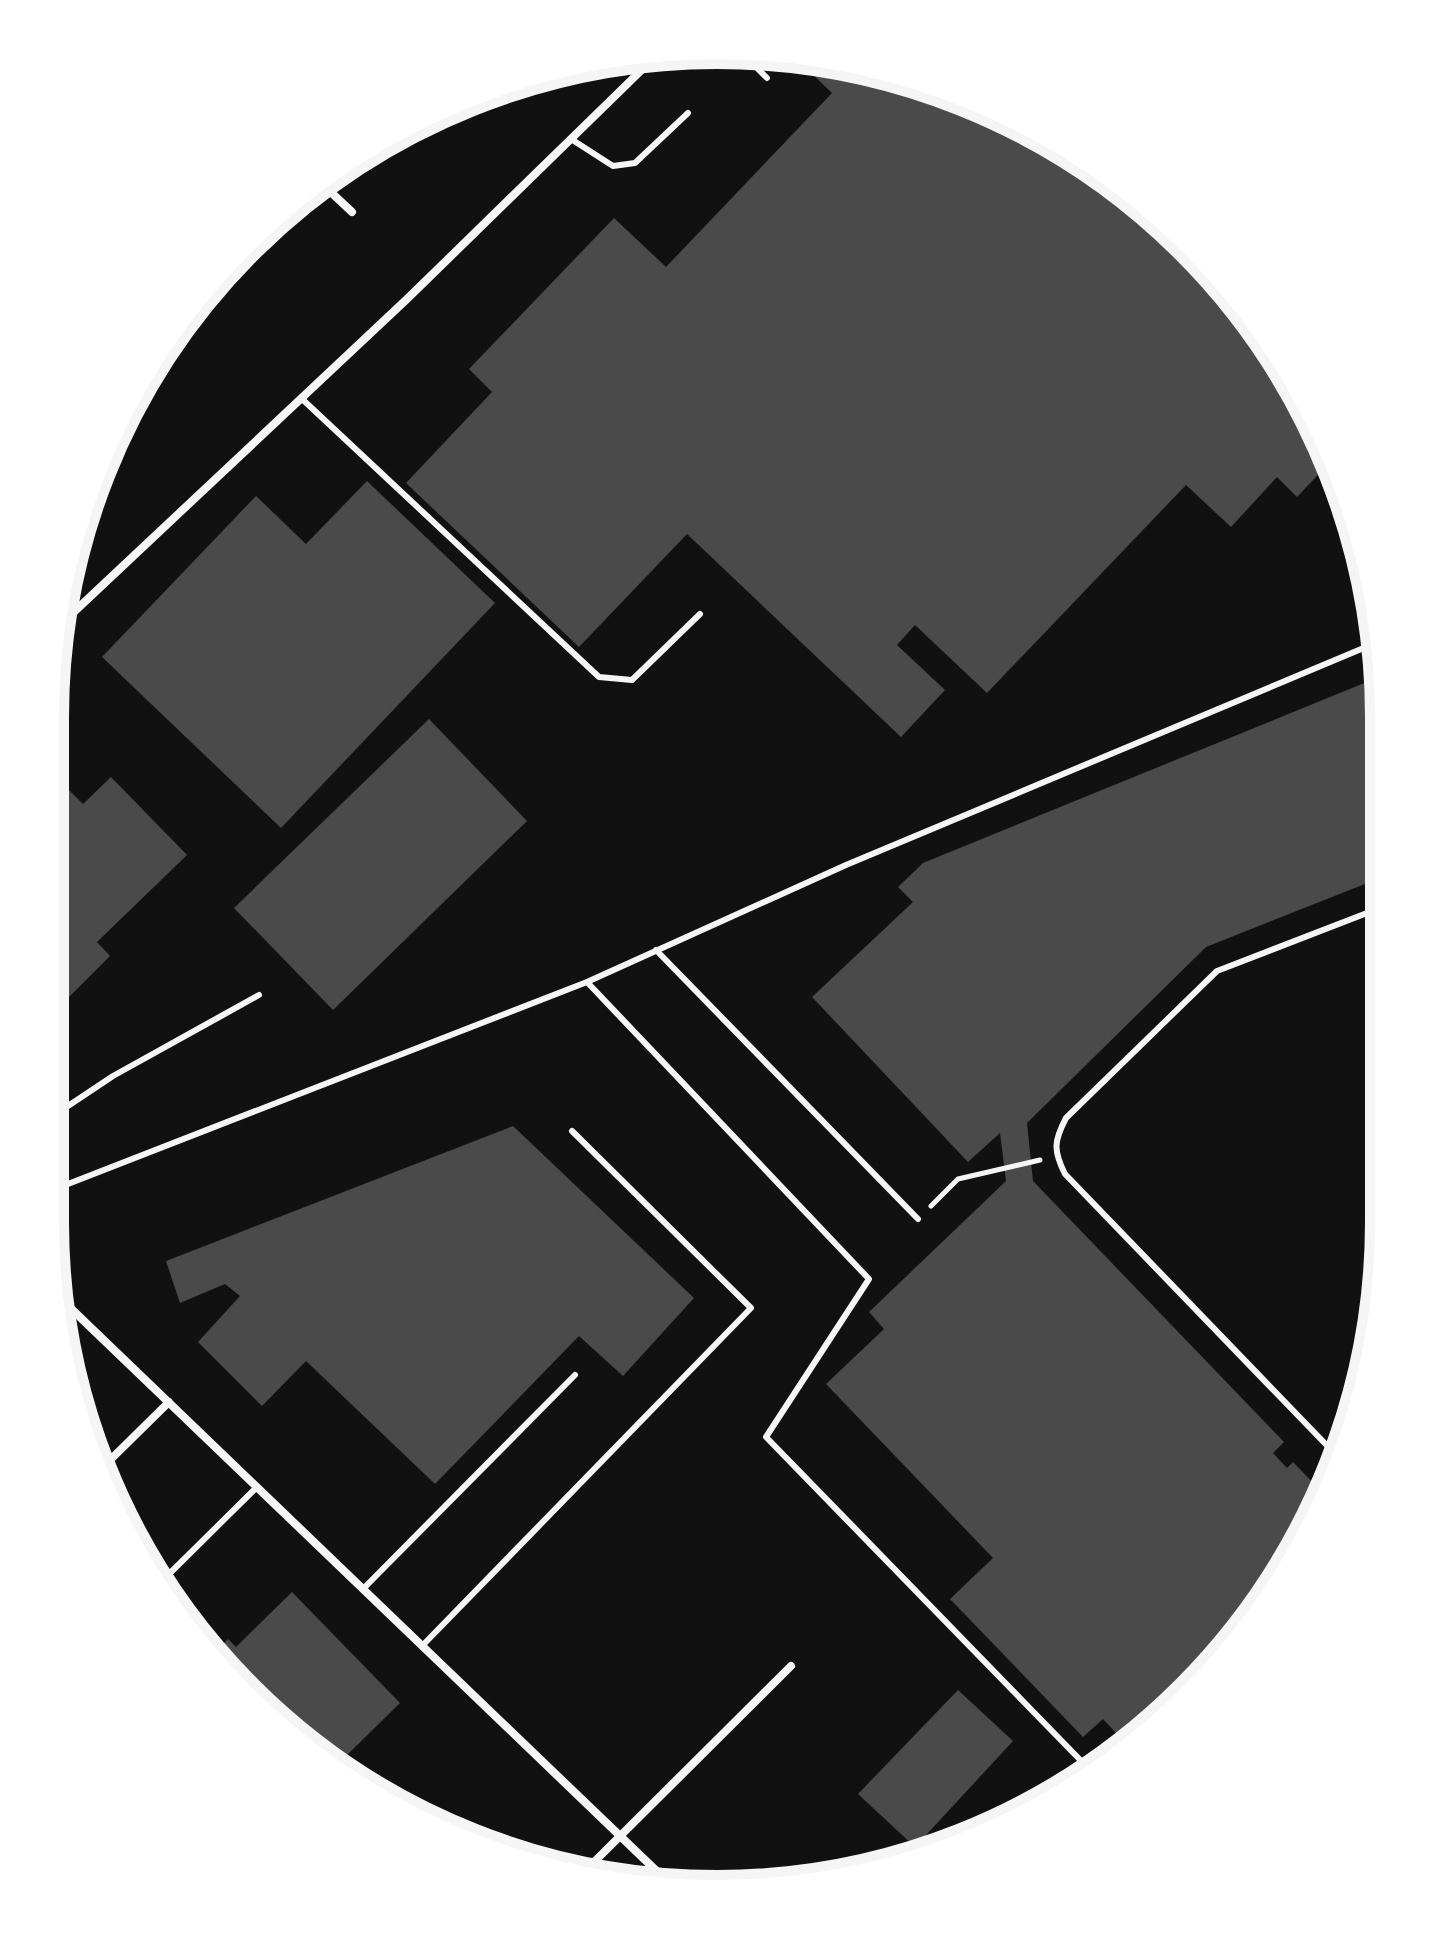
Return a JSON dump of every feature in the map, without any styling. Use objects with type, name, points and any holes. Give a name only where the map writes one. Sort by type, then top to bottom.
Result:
[{"type":"street","points":[[73,613],[643,69]]},
{"type":"street","points":[[330,191],[352,212]]},
{"type":"street","points":[[70,1308],[657,1872]]},
{"type":"street","points":[[110,1460],[169,1402]]},
{"type":"street","points":[[594,1863],[791,1666]]},
{"type":"lane","points":[[754,65],[767,78]]},
{"type":"lane","points":[[571,139],[613,166],[635,163],[688,113]]},
{"type":"lane","points":[[301,398],[599,677],[632,680],[700,614]]},
{"type":"lane","points":[[64,1186],[587,982],[846,865],[1366,647]]},
{"type":"lane","points":[[1329,1448],[1065,1174],[1056,1156],[1057,1136],[1066,1118],[1217,971],[1370,912]]},
{"type":"lane","points":[[656,950],[918,1219]]},
{"type":"lane","points":[[587,982],[869,1279],[766,1437],[1083,1763]]},
{"type":"lane","points":[[64,1109],[113,1076],[259,995]]},
{"type":"lane","points":[[422,1646],[751,1308],[572,1131]]},
{"type":"lane","points":[[363,1589],[575,1375]]},
{"type":"lane","points":[[168,1575],[257,1487]]},
{"type":"path","points":[[918,1219],[958,1179],[1056,1156]]},
{"type":"building","points":[[809,71],[886,86],[967,114],[1044,151],[1115,199],[1179,255],[1235,319],[1283,391],[1322,471],[1297,497],[1277,477],[1231,527],[1186,485],[987,693],[915,625],[897,645],[945,690],[901,737],[687,534],[579,647],[406,483],[492,392],[469,369],[614,218],[666,267],[832,93]]},
{"type":"building","points":[[367,481],[495,603],[281,828],[102,657],[256,496],[306,544]]},
{"type":"building","points":[[1369,681],[1370,882],[1206,947],[1027,1123],[1033,1181],[1284,1442],[1273,1453],[1287,1468],[1293,1462],[1315,1484],[1283,1549],[1235,1620],[1179,1684],[1119,1737],[1103,1719],[1083,1737],[950,1599],[993,1558],[826,1384],[884,1329],[869,1312],[1006,1181],[1000,1133],[968,1162],[812,997],[913,902],[898,887],[923,863]]},
{"type":"building","points":[[429,719],[527,821],[333,1010],[234,908]]},
{"type":"building","points":[[111,777],[187,855],[97,942],[110,956],[64,1002],[64,785],[83,804]]},
{"type":"building","points":[[513,1126],[694,1298],[623,1376],[579,1336],[435,1484],[306,1361],[262,1406],[198,1342],[240,1296],[225,1284],[180,1303],[166,1261]]},
{"type":"building","points":[[292,1592],[400,1703],[344,1758],[321,1737],[318,1739],[286,1713],[221,1646],[228,1639],[236,1647]]},
{"type":"building","points":[[958,1690],[1013,1741],[919,1842],[912,1845],[858,1794]]}]
